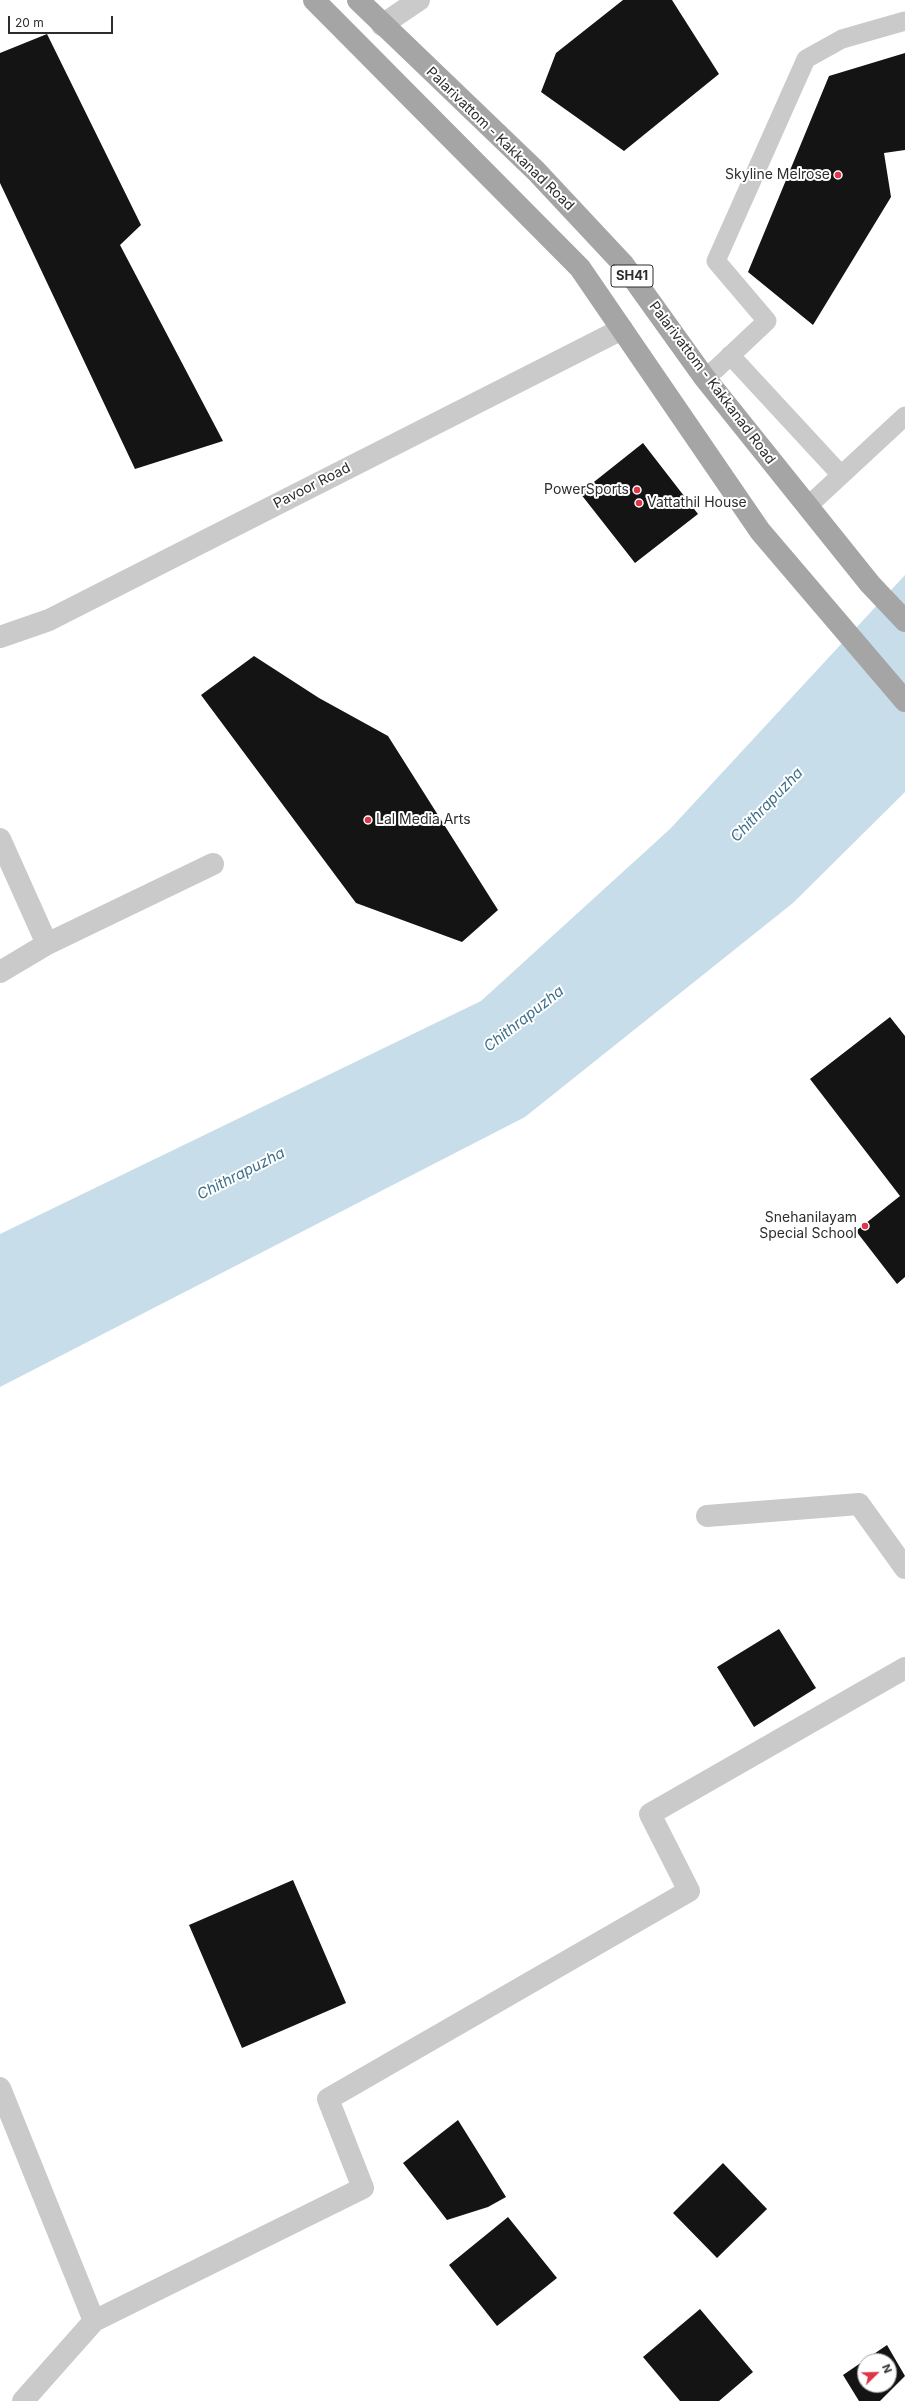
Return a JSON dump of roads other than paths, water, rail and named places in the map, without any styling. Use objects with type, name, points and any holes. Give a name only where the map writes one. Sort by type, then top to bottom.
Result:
[{"type":"main road","points":[[314,0],[580,268],[760,532],[905,701]]},
{"type":"main road","name":"Palarivattom - Kakkanad Road","points":[[358,0],[382,25],[536,172],[623,264],[704,377],[870,584],[905,621]]},
{"type":"street","points":[[382,25],[419,0]]},
{"type":"street","name":"Pavoor Road","points":[[0,637],[49,620],[622,329]]},
{"type":"street","points":[[0,839],[47,944]]},
{"type":"street","points":[[0,972],[47,944],[212,864]]},
{"type":"street","points":[[707,1516],[859,1504],[905,1568]]},
{"type":"street","points":[[23,2401],[94,2321],[363,2188],[328,2099],[689,1891],[650,1814],[905,1668]]},
{"type":"street","points":[[0,2088],[94,2321]]},
{"type":"lane","points":[[704,377],[767,321],[716,261],[806,59],[842,39],[905,21]]},
{"type":"lane","points":[[730,355],[841,475]]},
{"type":"lane","points":[[808,506],[905,416]]},
{"type":"water","name":"Chithrapuzha","points":[[905,575],[905,792],[793,903],[525,1117],[0,1387],[0,1234],[481,1001],[670,829]]},
{"type":"place","name":"Skyline Melrose","points":[[838,175]]},
{"type":"place","name":"PowerSports","points":[[637,490]]},
{"type":"place","name":"Vattathil House","points":[[639,503]]},
{"type":"place","name":"Lal Media Arts","points":[[368,820]]},
{"type":"place","name":"Snehanilayam Special School","points":[[865,1226]]}]
